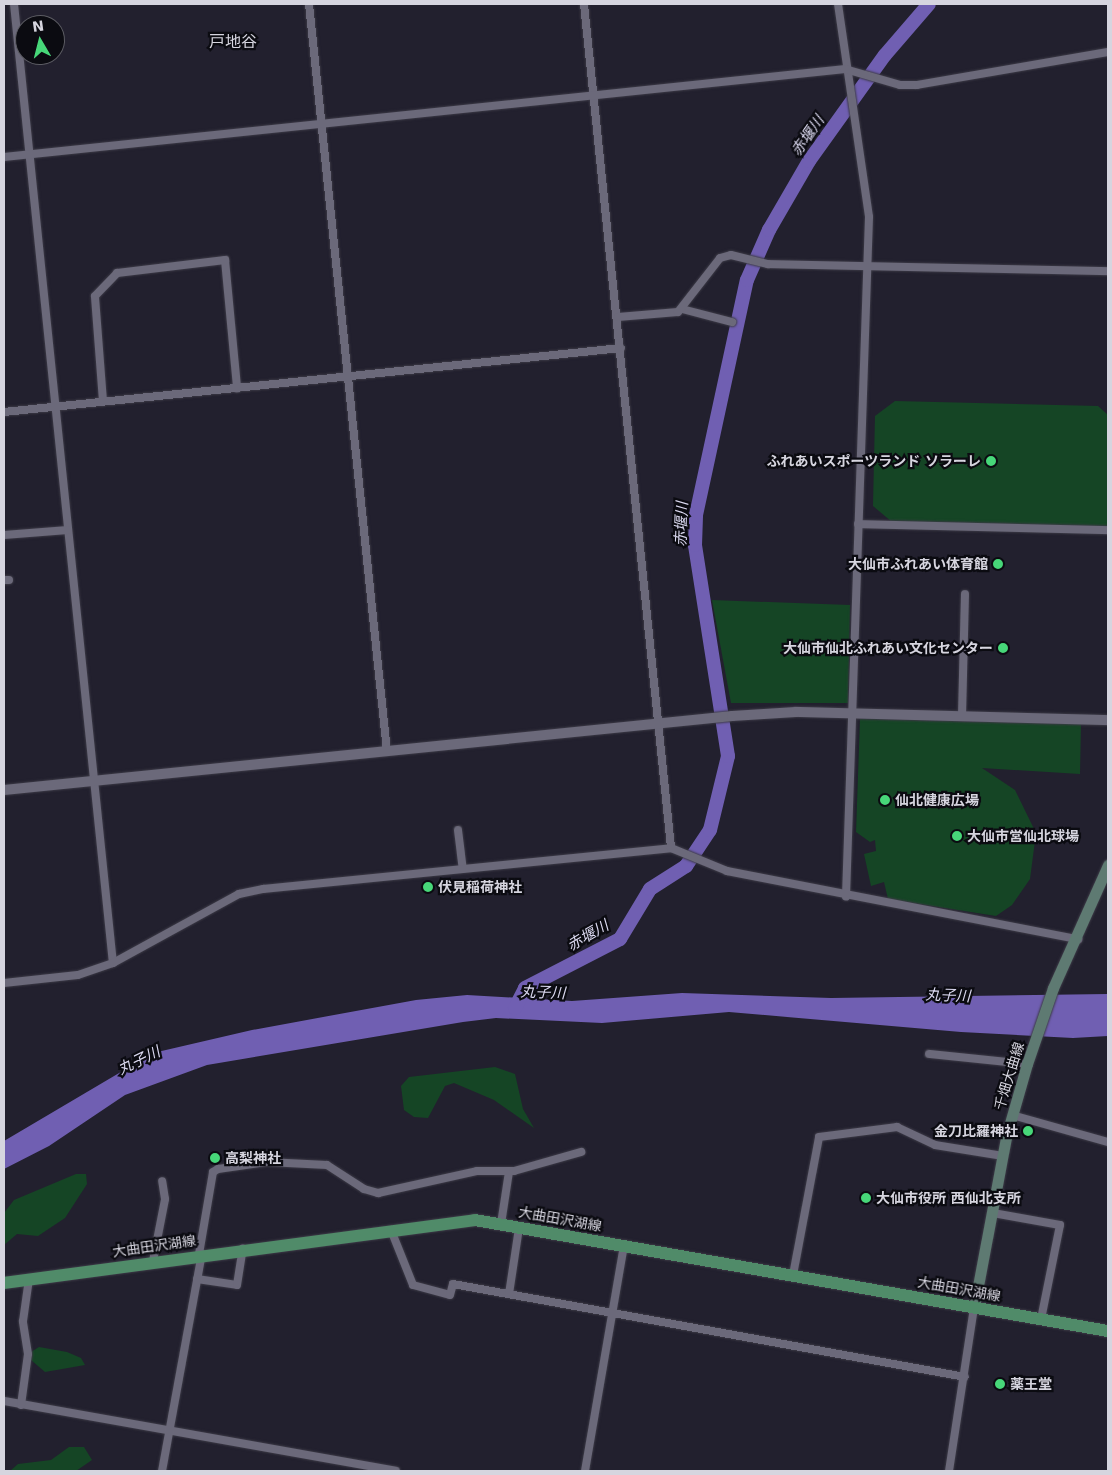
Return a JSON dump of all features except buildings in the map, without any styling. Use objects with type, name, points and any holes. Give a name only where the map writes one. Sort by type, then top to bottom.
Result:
[{"type":"main road","name":"千畑大曲線","points":[[974,1307],[1003,1156],[1012,1115],[1027,1064],[1064,964],[1105,886],[1108,866]]},
{"type":"main road","name":"大曲田沢湖線","points":[[4,1283],[243,1248],[456,1220],[501,1224],[1108,1331]]},
{"type":"street","points":[[14,4],[112,963]]},
{"type":"street","points":[[308,4],[387,751]]},
{"type":"street","points":[[584,4],[618,317],[671,848]]},
{"type":"street","points":[[838,4],[848,91],[869,217],[865,267],[846,897]]},
{"type":"street","points":[[4,157],[845,69],[918,85],[1108,52]]},
{"type":"street","points":[[682,310],[720,258],[745,259],[768,264],[1108,271]]},
{"type":"street","points":[[103,401],[95,296],[117,273],[225,260],[237,388]]},
{"type":"street","points":[[618,317],[682,310],[732,322]]},
{"type":"street","points":[[4,412],[621,348]]},
{"type":"street","points":[[858,524],[1108,530]]},
{"type":"street","points":[[4,535],[68,530]]},
{"type":"street","points":[[962,716],[965,594]]},
{"type":"street","points":[[4,790],[732,716],[853,714],[1108,720]]},
{"type":"street","points":[[458,830],[463,869]]},
{"type":"street","points":[[4,983],[78,975],[112,963],[239,894],[671,848],[697,862],[846,897],[1078,939]]},
{"type":"street","points":[[929,1054],[1027,1064]]},
{"type":"street","points":[[1012,1115],[1108,1142]]},
{"type":"street","points":[[792,1275],[819,1137],[896,1127],[935,1145],[1003,1156]]},
{"type":"street","points":[[162,1471],[197,1279],[213,1172],[218,1169],[267,1162],[327,1165],[364,1189],[378,1193],[477,1171],[509,1172],[581,1152]]},
{"type":"street","points":[[501,1224],[509,1172]]},
{"type":"street","points":[[153,1261],[165,1199],[162,1181]]},
{"type":"street","points":[[993,1213],[1060,1225],[1041,1319]]},
{"type":"street","points":[[390,1228],[413,1285],[450,1295],[453,1284],[965,1377]]},
{"type":"street","points":[[509,1294],[519,1228]]},
{"type":"street","points":[[585,1471],[624,1246]]},
{"type":"street","points":[[197,1279],[237,1285],[243,1248]]},
{"type":"street","points":[[21,1405],[28,1354],[23,1321],[28,1279]]},
{"type":"street","points":[[949,1471],[965,1377],[974,1307]]},
{"type":"street","points":[[4,1401],[169,1432],[396,1471]]},
{"type":"green space","name":"ふれあいスポーツランド ソラーレ","points":[[895,401],[1098,406],[1108,415],[1108,527],[892,522],[873,506],[875,416]]},
{"type":"green space","points":[[712,600],[850,605],[848,703],[731,703]]},
{"type":"green space","points":[[860,719],[1081,724],[1080,774],[982,768],[1015,790],[1036,833],[1030,879],[1012,905],[996,916],[888,899],[884,882],[871,886],[864,854],[876,851],[875,840],[870,842],[856,832]]},
{"type":"green space","points":[[495,1067],[515,1074],[523,1109],[534,1128],[494,1100],[454,1083],[445,1086],[428,1118],[414,1117],[404,1110],[401,1086],[409,1077]]},
{"type":"green space","points":[[76,1174],[86,1174],[87,1184],[65,1218],[38,1236],[17,1234],[4,1245],[4,1213],[14,1200]]},
{"type":"green space","points":[[39,1347],[67,1352],[81,1358],[85,1365],[45,1372],[31,1360],[31,1352]]},
{"type":"green space","points":[[69,1447],[84,1447],[92,1460],[76,1471],[10,1471],[18,1464],[51,1460]]},
{"type":"shaded area","points":[[682,993],[831,998],[1108,994],[1108,1036],[1073,1038],[961,1032],[729,1012],[602,1023],[496,1018],[207,1065],[125,1095],[49,1146],[4,1169],[4,1141],[153,1053],[252,1030],[416,1000],[467,995],[572,1001]]},
{"type":"waterway","name":"赤堰川","points":[[515,1008],[525,988],[620,939],[650,889],[686,866],[710,830],[728,756],[695,545],[696,515],[747,280],[769,230],[809,161],[885,55],[929,4]]},
{"type":"place","name":"ふれあいスポーツランド ソラーレ","points":[[991,461]]},
{"type":"place","name":"大仙市ふれあい体育館","points":[[998,564]]},
{"type":"place","name":"大仙市仙北ふれあい文化センター","points":[[1003,648]]},
{"type":"place","name":"仙北健康広場","points":[[885,800]]},
{"type":"place","name":"大仙市営仙北球場","points":[[957,836]]},
{"type":"place","name":"伏見稲荷神社","points":[[428,887]]},
{"type":"place","name":"金刀比羅神社","points":[[1028,1131]]},
{"type":"place","name":"高梨神社","points":[[215,1158]]},
{"type":"place","name":"大仙市役所 西仙北支所","points":[[866,1198]]},
{"type":"place","name":"薬王堂","points":[[1000,1384]]},
{"type":"district","name":"戸地谷","points":[[233,42]]},
{"type":"water label","name":"丸子川","points":[[543,993]]},
{"type":"water label","name":"丸子川","points":[[948,996]]},
{"type":"water label","name":"丸子川","points":[[139,1061]]}]
